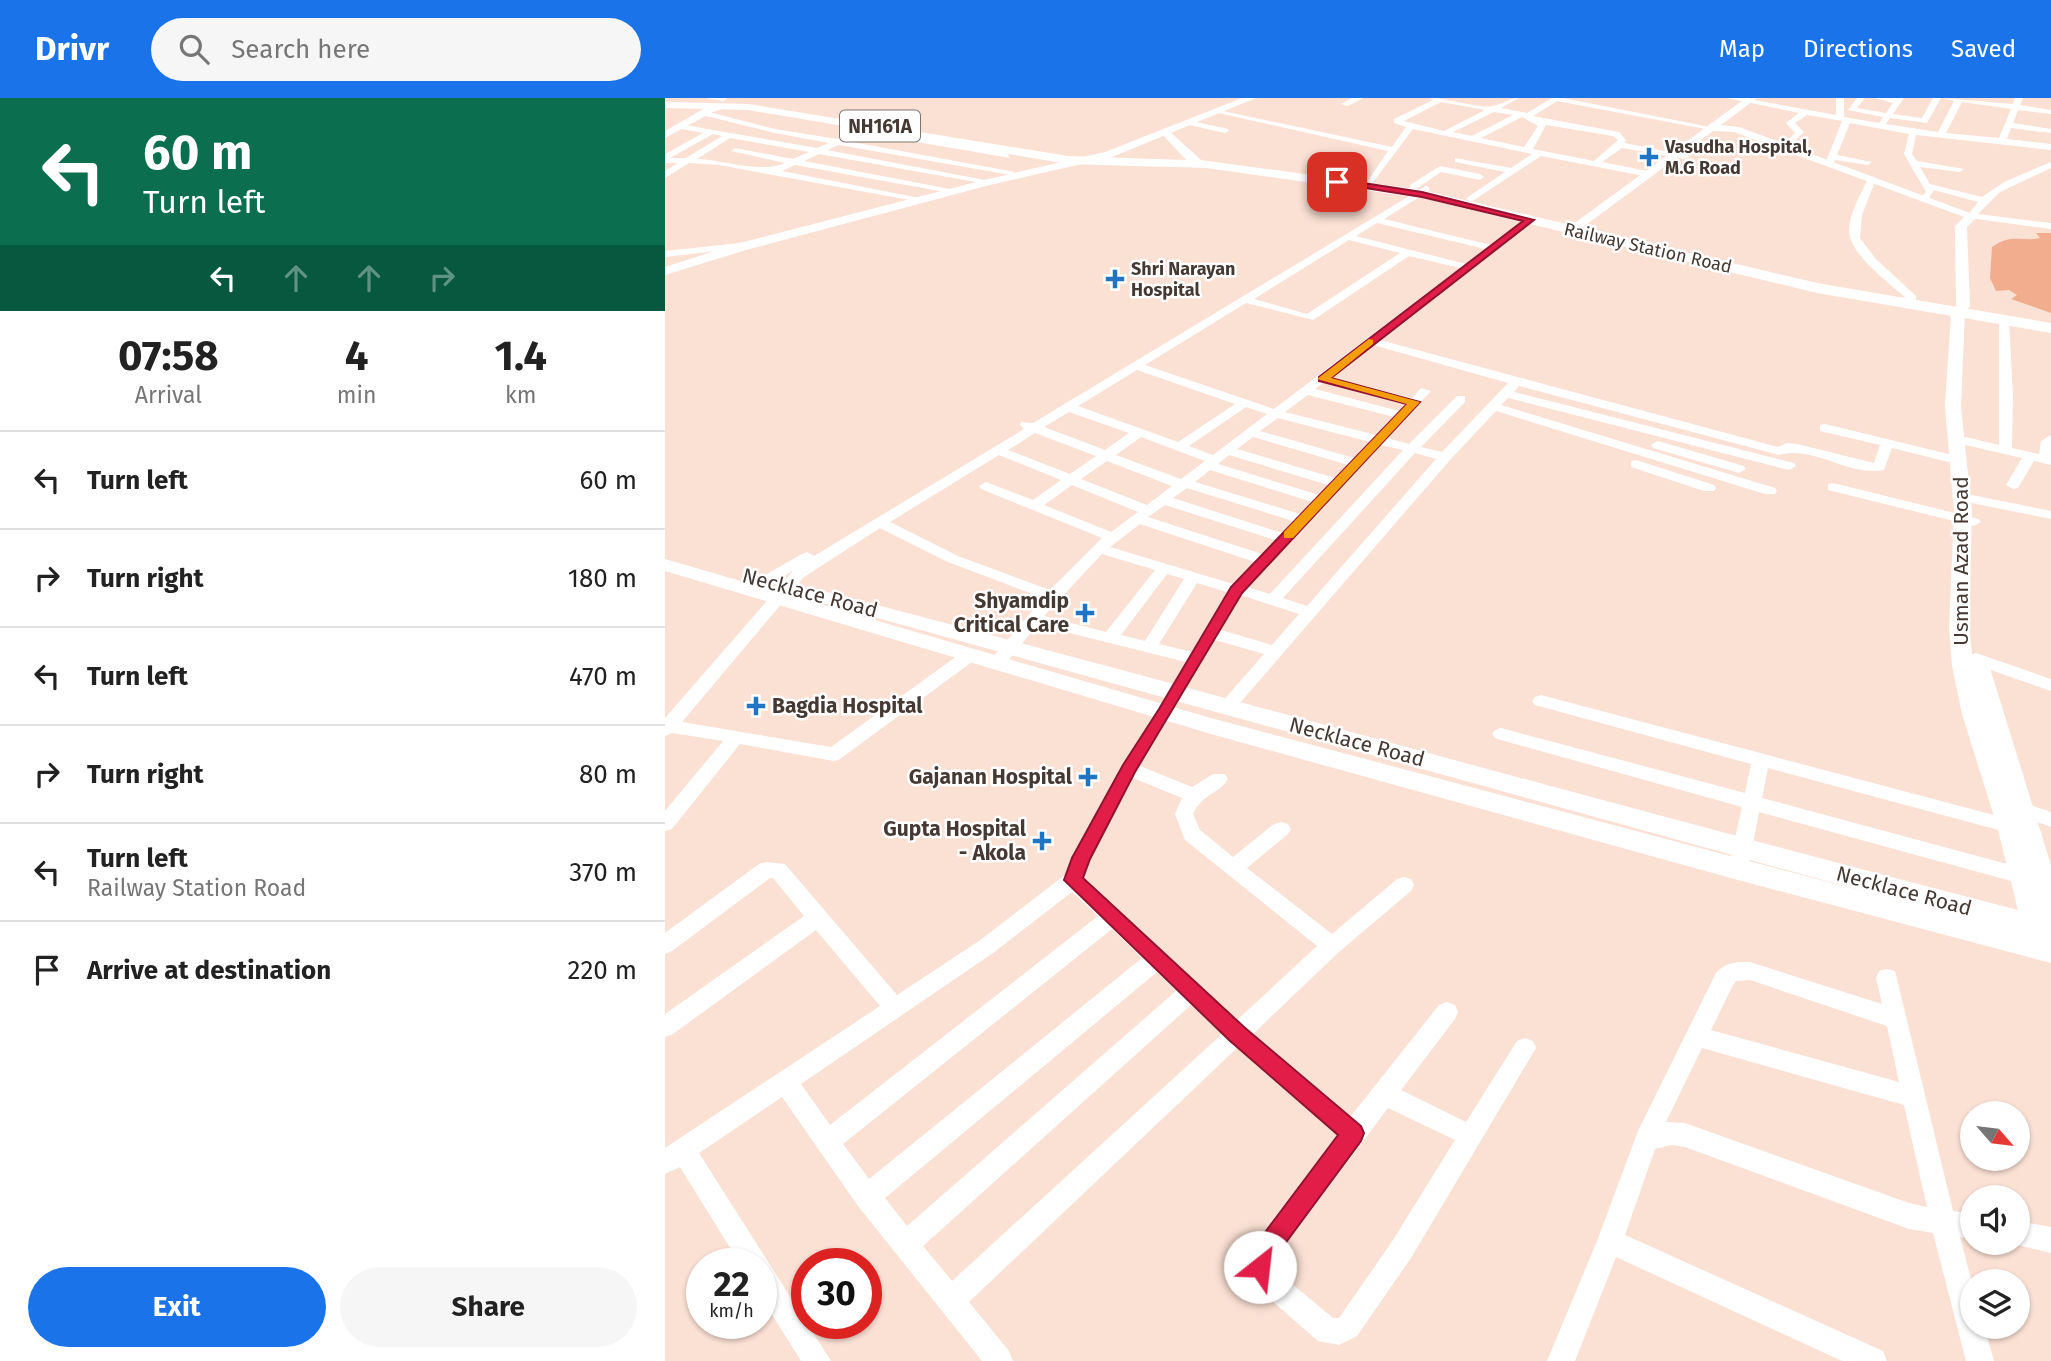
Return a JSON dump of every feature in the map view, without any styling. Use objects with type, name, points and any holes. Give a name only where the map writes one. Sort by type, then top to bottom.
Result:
[{"type":"highway","name":"NH161A","points":[[665,103],[764,106],[1074,159]]},
{"type":"highway","name":"NH161A","points":[[718,103],[1074,159],[1094,159]]},
{"type":"highway","points":[[1167,133],[1195,162]]},
{"type":"highway","name":"Railway Station Road","points":[[1074,159],[1195,162],[1418,190],[1530,220],[1580,228],[1820,282],[1912,298],[2003,320],[2051,328]]},
{"type":"highway","name":"Railway Station Road","points":[[1094,159],[1195,162],[1371,182],[1471,199],[1817,288],[2051,321]]},
{"type":"main road","points":[[665,271],[750,245],[1122,146],[1240,98]]},
{"type":"main road","points":[[1094,159],[1167,133],[1251,98]]},
{"type":"main road","points":[[1722,98],[1735,111]]},
{"type":"main road","points":[[1724,125],[1735,111],[1754,100]]},
{"type":"main road","points":[[1580,228],[1724,125],[1754,100]]},
{"type":"main road","points":[[665,135],[718,103]]},
{"type":"main road","points":[[1724,125],[1784,148],[1830,161],[1970,218]]},
{"type":"main road","points":[[1580,228],[1649,174],[1681,155]]},
{"type":"main road","points":[[810,229],[818,224],[945,189],[1074,159]]},
{"type":"main road","name":"Usman Azad Road","points":[[1970,218],[1972,227],[1967,267],[1967,311],[1953,406],[1963,451],[1968,498],[1976,659],[2019,822],[2022,876],[2046,944]]},
{"type":"main road","name":"Usman Azad Road","points":[[1968,520],[1959,627],[1963,666],[1973,713],[2019,822],[2051,908]]},
{"type":"main road","name":"Necklace Road","points":[[665,550],[970,655],[1004,655]]},
{"type":"main road","points":[[665,565],[777,590]]},
{"type":"main road","name":"Necklace Road","points":[[777,590],[1170,703],[2046,944]]},
{"type":"main road","name":"Necklace Road","points":[[1170,703],[1227,707],[1740,860]]},
{"type":"street","points":[[1345,104],[1359,98]]},
{"type":"street","points":[[1444,134],[1515,98]]},
{"type":"street","points":[[1531,98],[1556,99],[1724,125]]},
{"type":"street","points":[[1591,105],[1603,98]]},
{"type":"street","points":[[1731,98],[1754,100],[1808,115],[1913,132],[1941,135],[1962,132],[1986,139],[2051,147]]},
{"type":"street","points":[[1840,98],[1842,102],[1838,107],[1844,121],[1830,161],[1868,162]]},
{"type":"street","points":[[1861,98],[1852,110],[1924,121],[1937,98]]},
{"type":"street","points":[[1878,98],[1899,99],[1881,125]]},
{"type":"street","points":[[1947,98],[2051,112]]},
{"type":"street","points":[[2002,141],[2019,98]]},
{"type":"street","points":[[1596,163],[1620,145],[1622,140],[1614,133],[1538,121],[1438,99],[1397,120],[1444,134],[1649,174]]},
{"type":"street","points":[[1473,139],[1556,99]]},
{"type":"street","points":[[1784,109],[1793,100]]},
{"type":"street","points":[[1941,135],[1966,100]]},
{"type":"street","points":[[718,103],[775,131],[1011,172]]},
{"type":"street","points":[[1784,148],[1800,132],[1794,130],[1790,122],[1825,104]]},
{"type":"street","points":[[1425,107],[1438,109]]},
{"type":"street","points":[[1543,107],[1576,113]]},
{"type":"street","points":[[1218,112],[1394,150]]},
{"type":"street","points":[[1409,114],[1422,117]]},
{"type":"street","points":[[1462,115],[1504,123]]},
{"type":"street","points":[[1808,115],[1844,121]]},
{"type":"street","points":[[719,162],[753,139],[808,117]]},
{"type":"street","points":[[1534,152],[1528,148],[1542,125],[1538,121]]},
{"type":"street","points":[[1448,122],[1461,125]]},
{"type":"street","points":[[1192,123],[1225,131]]},
{"type":"street","points":[[2008,125],[2051,131]]},
{"type":"street","points":[[679,126],[981,180]]},
{"type":"street","points":[[1371,182],[1402,143],[1411,126]]},
{"type":"street","points":[[772,172],[866,130],[1007,156]]},
{"type":"street","points":[[665,158],[711,132]]},
{"type":"street","points":[[1913,132],[1908,155],[1929,186],[1931,192],[1924,199]]},
{"type":"street","points":[[665,175],[729,135]]},
{"type":"street","points":[[1975,149],[1986,139]]},
{"type":"street","points":[[848,186],[938,144]]},
{"type":"street","points":[[1620,145],[1681,155]]},
{"type":"street","points":[[2023,149],[2051,153]]},
{"type":"street","points":[[735,151],[945,189]]},
{"type":"street","points":[[1471,199],[1534,152]]},
{"type":"street","points":[[665,158],[719,162],[915,198]]},
{"type":"street","points":[[1458,160],[1512,171]]},
{"type":"street","points":[[1916,164],[1960,169]]},
{"type":"street","points":[[1970,218],[1991,190],[2048,168]]},
{"type":"street","points":[[667,728],[777,590],[811,564],[1030,427],[1068,407],[1376,220],[1418,190],[1440,169],[1480,177]]},
{"type":"street","points":[[1920,175],[1941,178]]},
{"type":"street","points":[[1872,179],[1857,217],[1856,238],[1863,249],[1912,298]]},
{"type":"street","points":[[1929,186],[1983,200]]},
{"type":"street","points":[[777,590],[1030,427],[1418,190]]},
{"type":"street","points":[[1970,218],[2051,226]]},
{"type":"street","points":[[1376,220],[1493,248]]},
{"type":"street","points":[[1004,655],[1053,596],[1099,548],[1530,220]]},
{"type":"street","points":[[1347,237],[1467,267]]},
{"type":"street","points":[[665,254],[750,245]]},
{"type":"street","points":[[1244,299],[1309,318],[1408,252]]},
{"type":"street","points":[[2003,320],[2007,396],[2005,450]]},
{"type":"street","points":[[1371,341],[1779,451],[1787,447],[1797,448],[1867,467],[1879,467],[1887,443]]},
{"type":"street","points":[[1136,366],[1278,414],[1445,457]]},
{"type":"street","points":[[1322,379],[1414,402]]},
{"type":"street","points":[[1227,707],[1445,457],[1516,382]]},
{"type":"street","points":[[1307,391],[1402,415]]},
{"type":"street","points":[[743,1248],[674,1156],[986,947],[1073,880],[1081,858],[1129,769],[1237,590],[1425,391]]},
{"type":"street","points":[[1273,600],[1412,448],[1461,399]]},
{"type":"street","points":[[1179,447],[1244,403]]},
{"type":"street","points":[[1496,403],[1789,466]]},
{"type":"street","points":[[1496,403],[1771,485]]},
{"type":"street","points":[[1496,403],[1709,488]]},
{"type":"street","points":[[1068,407],[1179,447],[1212,463],[1321,500]]},
{"type":"street","points":[[1030,427],[1184,484],[1303,520]]},
{"type":"street","points":[[1825,428],[1887,443],[1963,451],[2005,450],[2030,456],[2049,451]]},
{"type":"street","points":[[1033,506],[1140,432]]},
{"type":"street","points":[[1252,433],[1357,463]]},
{"type":"street","points":[[996,450],[1070,480],[1144,515],[1265,560]]},
{"type":"street","points":[[1228,451],[1338,483]]},
{"type":"street","points":[[2013,485],[2030,456]]},
{"type":"street","points":[[986,486],[1114,538]]},
{"type":"street","points":[[1833,487],[1968,520]]},
{"type":"street","points":[[1968,498],[2051,515]]},
{"type":"street","points":[[1164,500],[1285,539]]},
{"type":"street","points":[[878,522],[953,559],[1053,596]]},
{"type":"street","points":[[1099,548],[1310,612]]},
{"type":"street","points":[[1110,638],[1164,568]]},
{"type":"street","points":[[1149,648],[1193,577]]},
{"type":"street","points":[[1034,619],[1196,659]]},
{"type":"street","points":[[1211,633],[1275,652]]},
{"type":"street","points":[[667,728],[785,742],[834,754],[970,655]]},
{"type":"street","points":[[1976,659],[2051,685]]},
{"type":"street","points":[[1541,701],[1761,759],[2019,822],[2051,820]]},
{"type":"street","points":[[1501,734],[2022,876]]},
{"type":"street","points":[[665,824],[735,738]]},
{"type":"street","points":[[1740,860],[1761,759]]},
{"type":"street","points":[[1129,769],[1193,795]]},
{"type":"street","points":[[1219,779],[1193,795],[1184,814],[1192,835],[1332,946]]},
{"type":"street","points":[[1232,869],[1281,829]]},
{"type":"street","points":[[665,945],[766,870],[773,868],[778,870],[894,1007]]},
{"type":"street","points":[[1073,880],[1237,1034],[1353,1133]]},
{"type":"street","points":[[949,1302],[1332,946],[1404,885]]},
{"type":"street","points":[[665,1027],[817,918]]},
{"type":"street","points":[[827,1142],[1111,918]]},
{"type":"street","points":[[867,1197],[1157,960]]},
{"type":"street","points":[[1561,1361],[1611,1241],[1618,1213],[1646,1139],[1724,980],[1731,972],[1741,970],[1897,1019]]},
{"type":"street","points":[[1887,978],[1943,1223],[1980,1361]]},
{"type":"street","points":[[905,1244],[1191,991]]},
{"type":"street","points":[[1447,1012],[1262,1255],[1260,1267],[1265,1278],[1328,1331],[1339,1332],[1348,1327],[1402,1249],[1525,1048]]},
{"type":"street","points":[[1698,1037],[1914,1097]]},
{"type":"street","points":[[785,1082],[867,1197],[999,1361]]},
{"type":"street","points":[[1384,1094],[1471,1136]]},
{"type":"street","points":[[1646,1139],[1671,1133],[1685,1136],[1909,1216],[1960,1225]]},
{"type":"street","points":[[2030,1236],[2051,1240]]},
{"type":"street","points":[[1611,1241],[1873,1361]]},
{"type":"street","points":[[777,1298],[817,1361]]},
{"type":"shaded area","points":[[2036,233],[2051,233],[2051,313],[2011,299],[2017,295],[2009,290],[1996,291],[1990,278],[1992,247],[2005,240],[2040,238]]},
{"type":"slow traffic","points":[[1288,535],[1414,402],[1322,379],[1369,342]]},
{"type":"place","name":"Vasudha Hospital, M.G Road","points":[[1649,157]]},
{"type":"place","name":"Shri Narayan Hospital","points":[[1115,279]]},
{"type":"place","name":"Shyamdip Critical Care","points":[[1085,613]]},
{"type":"place","name":"Bagdia Hospital","points":[[756,706]]},
{"type":"place","name":"Gajanan Hospital","points":[[1088,777]]},
{"type":"place","name":"Gupta Hospital - Akola","points":[[1042,841]]},
{"type":"route","points":[[1260,1267],[1262,1255],[1353,1133],[1237,1034],[1073,880],[1081,858],[1129,769],[1165,713],[1236,590],[1414,402],[1322,379],[1530,220],[1422,194],[1337,182]]}]
